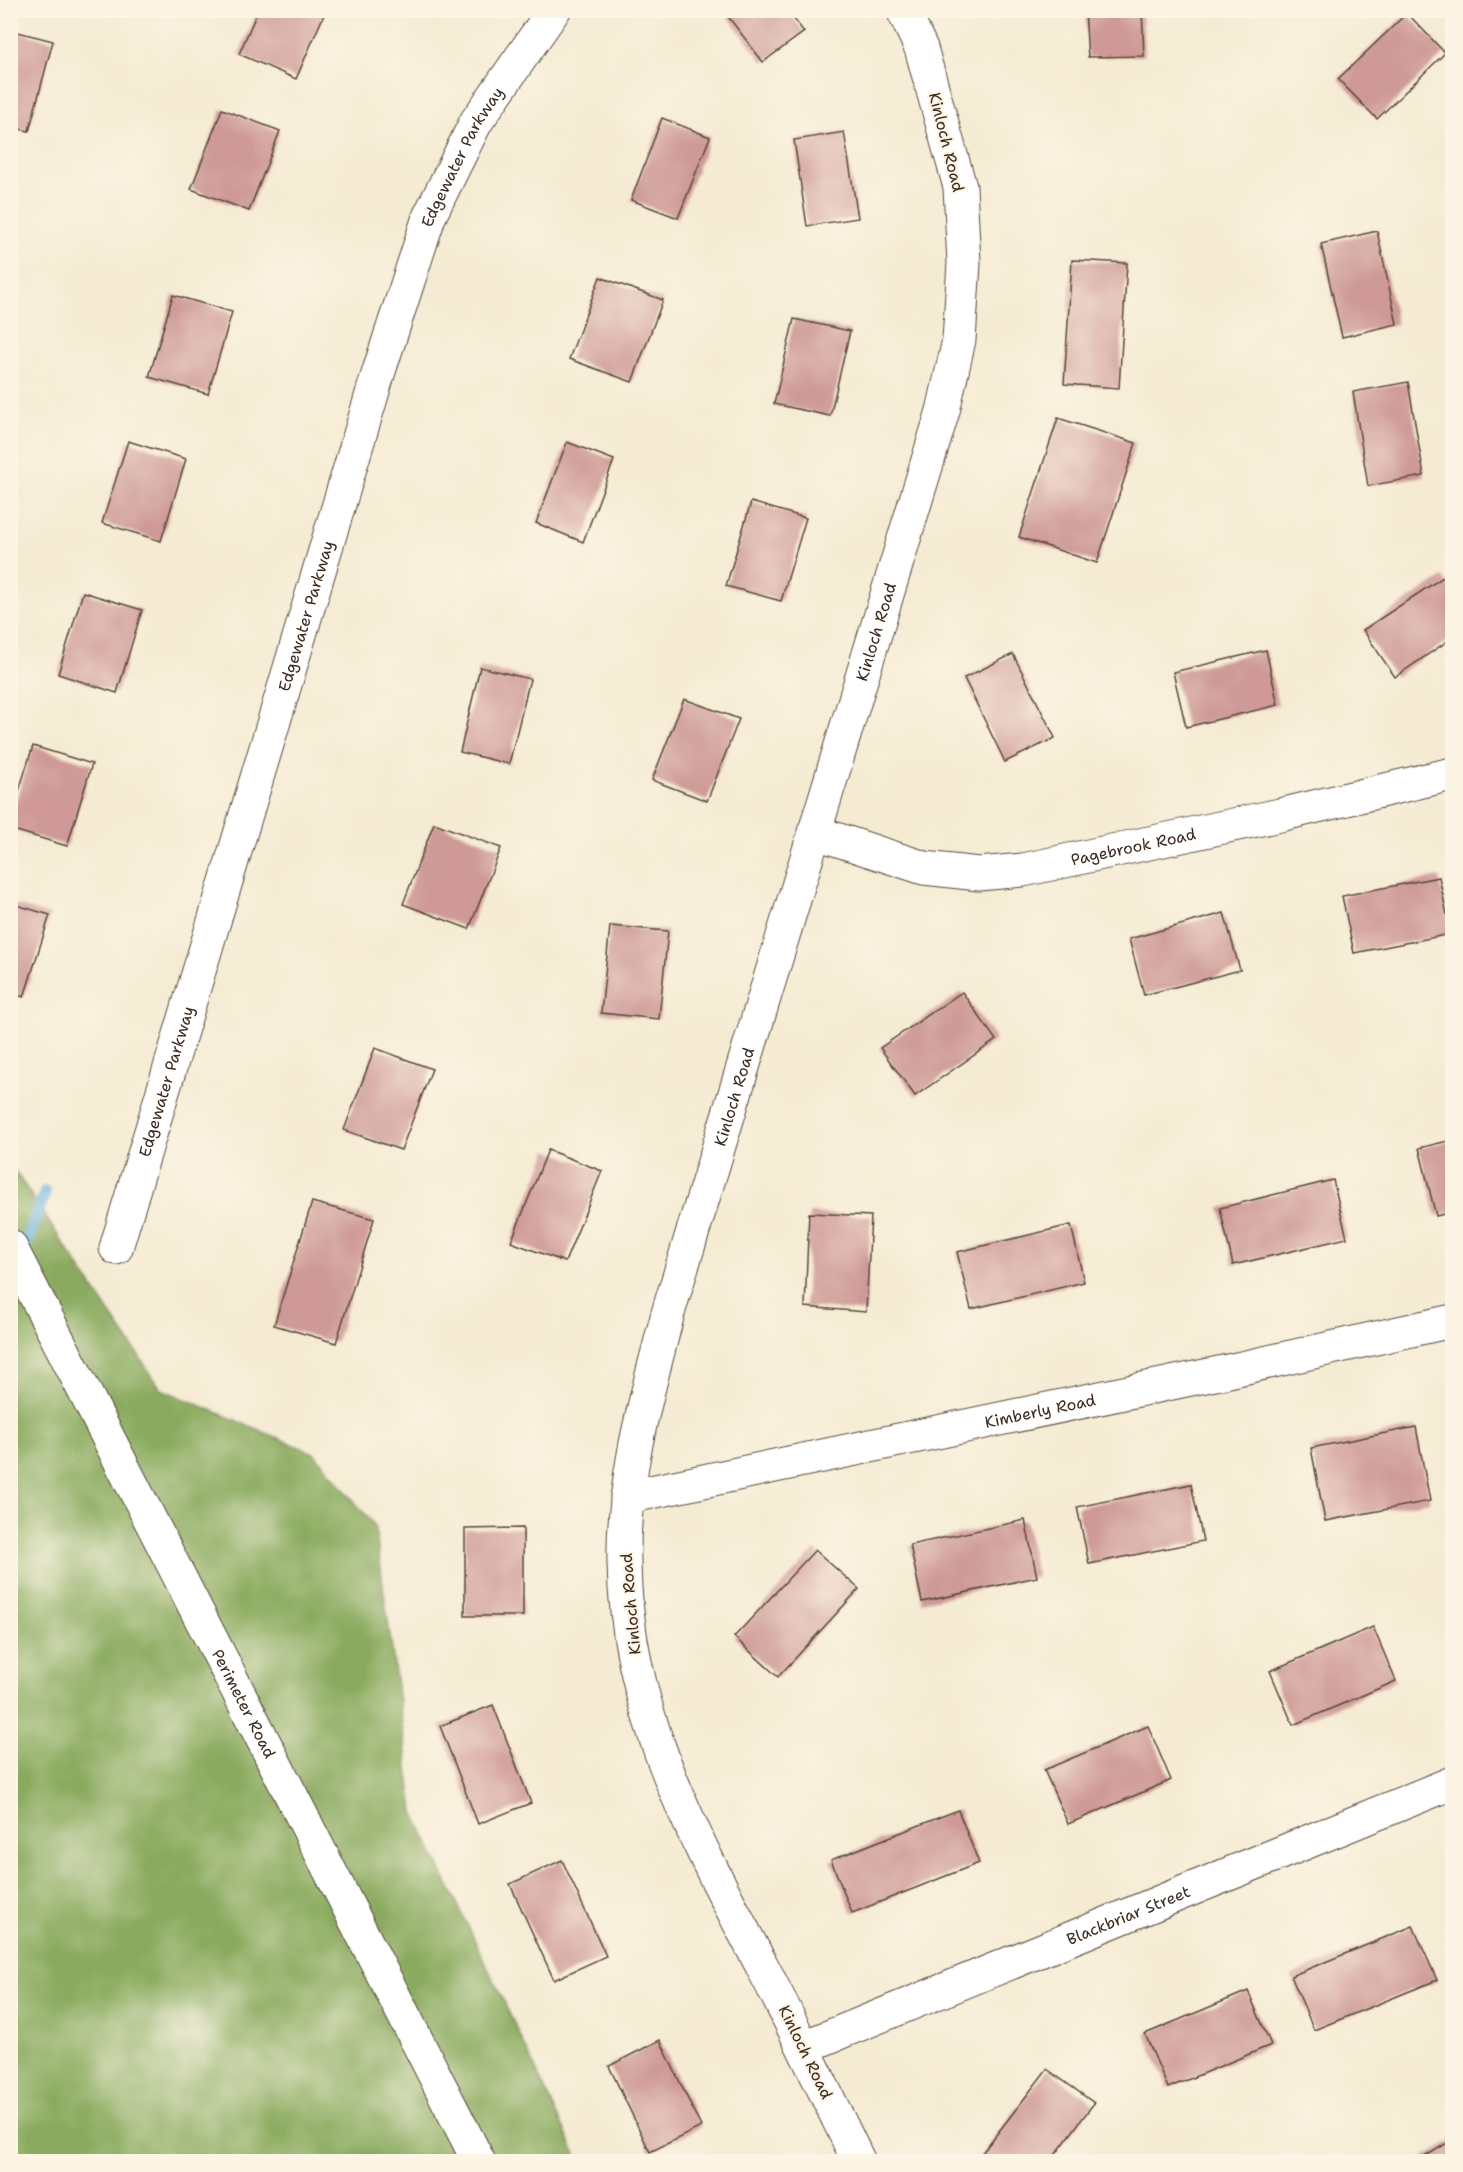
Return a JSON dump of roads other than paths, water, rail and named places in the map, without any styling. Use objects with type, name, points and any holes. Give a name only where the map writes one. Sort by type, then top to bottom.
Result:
[{"type":"street","name":"Edgewater Parkway","points":[[116,1248],[379,371],[429,217],[476,122],[554,10]]},
{"type":"street","name":"Kinloch Road","points":[[859,2162],[804,2047],[693,1834],[649,1725],[628,1618],[624,1563],[627,1497],[646,1398],[668,1313],[942,411],[959,340],[964,262],[960,187],[921,48],[903,10]]},
{"type":"street","name":"Pagebrook Road","points":[[814,832],[924,868],[979,874],[1023,870],[1280,815],[1452,774]]},
{"type":"street","name":"Perimeter Road","points":[[10,1246],[479,2162]]},
{"type":"street","name":"Kimberly Road","points":[[627,1497],[1224,1372],[1452,1321]]},
{"type":"street","name":"Blackbriar Street","points":[[804,2047],[1452,1783]]},
{"type":"waterway","points":[[10,1286],[45,1192]]}]
